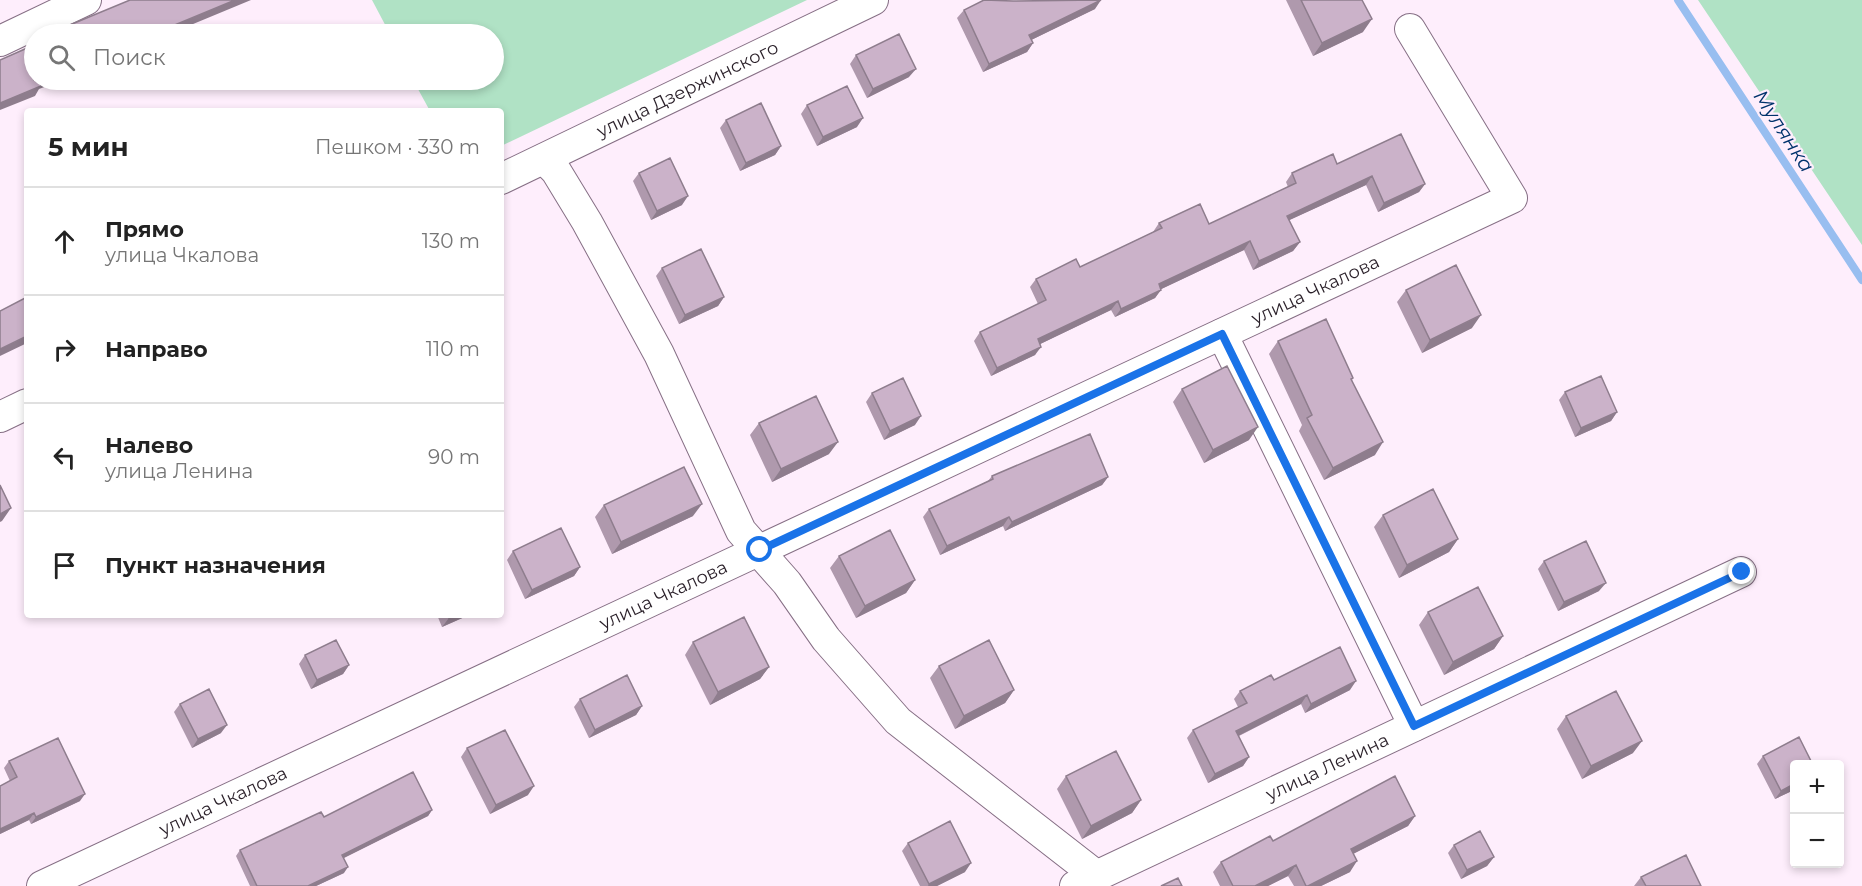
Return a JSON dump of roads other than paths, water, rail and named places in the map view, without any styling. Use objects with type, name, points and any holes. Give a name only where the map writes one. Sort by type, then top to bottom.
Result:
[{"type":"street","points":[[36,24],[86,0]]},
{"type":"street","name":"улица Дзержинского","points":[[504,178],[873,0]]},
{"type":"street","name":"улица Чкалова","points":[[42,886],[1512,198],[1410,29]]},
{"type":"street","points":[[0,41],[24,30]]},
{"type":"street","points":[[544,159],[556,171],[612,266],[659,354],[741,531],[760,550],[826,639],[898,721],[1086,881]]},
{"type":"street","points":[[1222,334],[1414,726]]},
{"type":"street","points":[[0,417],[24,405]]},
{"type":"street","name":"улица Ленина","points":[[1086,881],[1742,572]]},
{"type":"waterway","name":"Мулянка","points":[[1678,0],[1862,280]]}]
